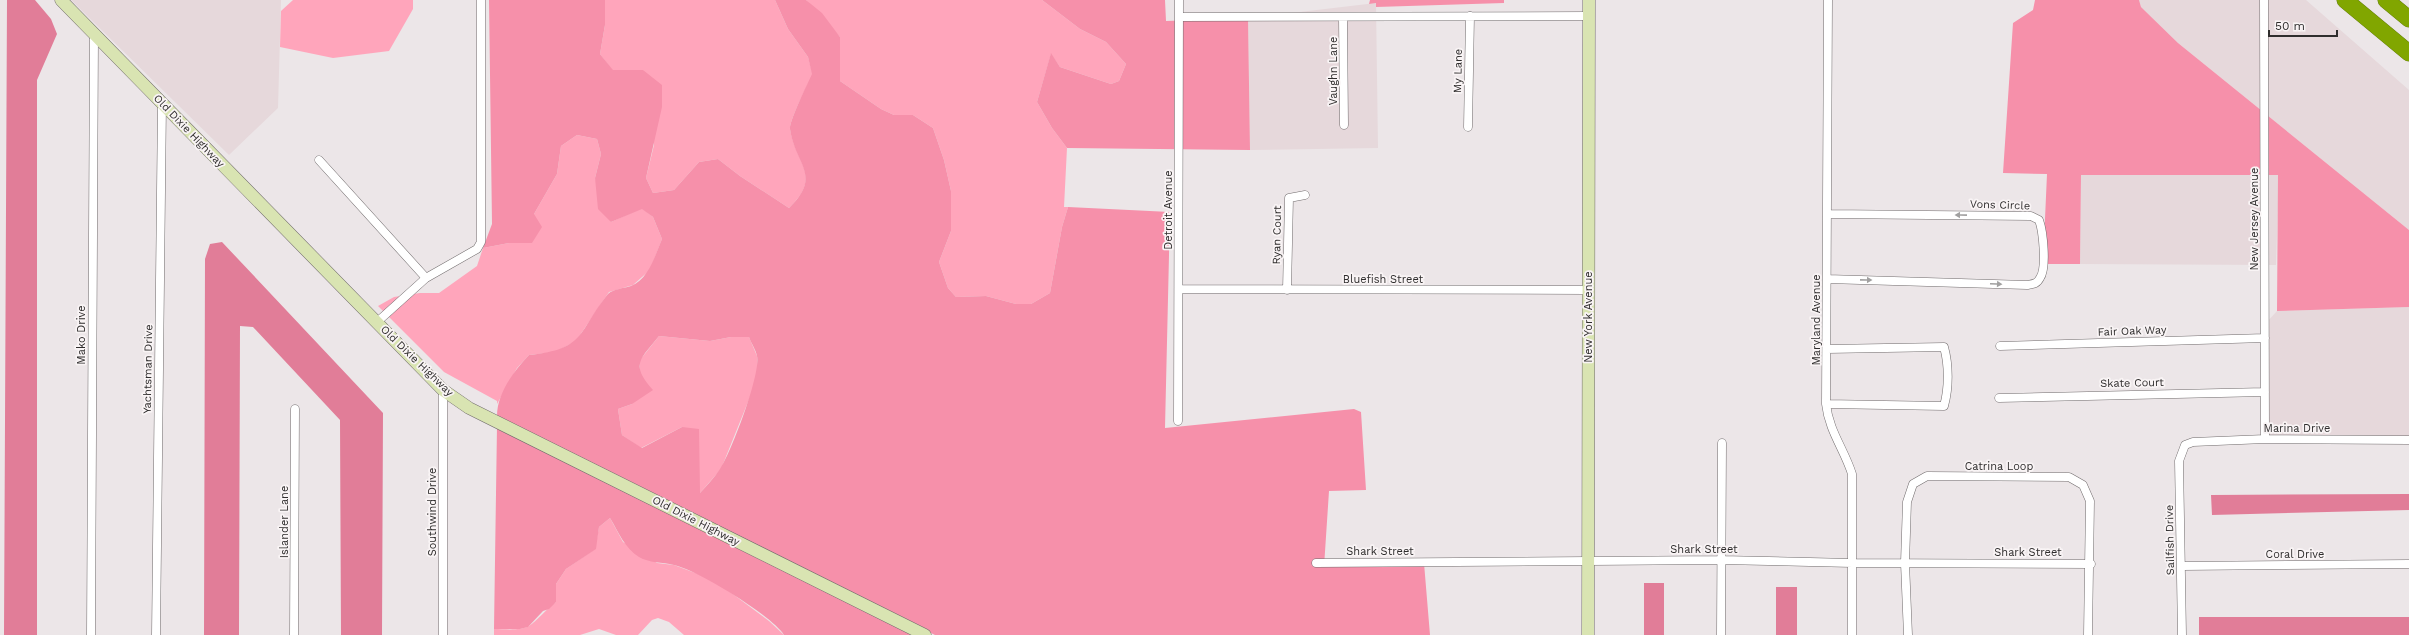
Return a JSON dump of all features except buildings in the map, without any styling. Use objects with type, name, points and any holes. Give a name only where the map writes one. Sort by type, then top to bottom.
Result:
[{"type":"highway","points":[[2345,0],[2409,53]]},
{"type":"highway","points":[[2386,0],[2409,19]]},
{"type":"street","name":"Old Dixie Highway","points":[[61,0],[443,390],[469,408],[925,635]]},
{"type":"street","points":[[376,323],[426,278],[477,249],[480,242],[480,0]]},
{"type":"street","name":"Detroit Avenue","points":[[1178,421],[1179,0]]},
{"type":"street","name":"New York Avenue","points":[[1588,635],[1589,0]]},
{"type":"street","name":"Maryland Avenue","points":[[1828,0],[1826,404],[1830,428],[1845,452],[1852,474],[1852,635]]},
{"type":"street","name":"New Jersey Avenue","points":[[2264,0],[2265,439]]},
{"type":"street","name":"Vaughn Lane","points":[[1343,16],[1344,125]]},
{"type":"street","name":"My Lane","points":[[1468,127],[1470,16]]},
{"type":"street","points":[[1179,17],[1589,16]]},
{"type":"street","name":"Mako Drive","points":[[91,635],[94,35]]},
{"type":"street","name":"Yachtsman Drive","points":[[156,635],[162,103]]},
{"type":"street","points":[[319,160],[426,278]]},
{"type":"street","name":"Ryan Court","points":[[1287,290],[1289,198],[1305,195]]},
{"type":"street","name":"Vons Circle","points":[[1827,214],[2031,216],[2039,220],[2041,226],[2043,262],[2041,277],[2037,283],[2027,286],[1827,279]]},
{"type":"street","name":"Bluefish Street","points":[[1179,289],[1588,290]]},
{"type":"street","name":"Fair Oak Way","points":[[2000,346],[2265,338]]},
{"type":"street","points":[[1826,404],[1944,406],[1947,389],[1947,358],[1944,347],[1827,349]]},
{"type":"street","name":"Southwind Drive","points":[[443,390],[443,635]]},
{"type":"street","name":"Skate Court","points":[[2000,398],[2265,392]]},
{"type":"street","name":"Islander Lane","points":[[294,635],[295,409]]},
{"type":"street","name":"Marina Drive","points":[[2185,445],[2193,442],[2265,439],[2409,440]]},
{"type":"street","points":[[1721,635],[1722,443]]},
{"type":"street","name":"Sailfish Drive","points":[[2182,635],[2179,461],[2185,445]]},
{"type":"street","name":"Catrina Loop","points":[[1908,635],[1905,563],[1907,502],[1913,484],[1927,476],[2069,477],[2083,485],[2090,501],[2091,564],[2088,635]]},
{"type":"street","name":"Shark Street","points":[[1316,563],[1721,560],[1852,563],[2091,564]]},
{"type":"street","name":"Coral Drive","points":[[2182,566],[2409,564]]},
{"type":"shaded area","points":[[7,0],[35,0],[51,19],[57,34],[37,80],[37,635],[4,635]]},
{"type":"shaded area","points":[[71,0],[281,0],[278,108],[229,155]]},
{"type":"shaded area","points":[[293,0],[413,0],[413,9],[389,51],[333,58],[280,47],[281,11]]},
{"type":"shaded area","points":[[489,0],[605,0],[605,25],[600,54],[613,70],[643,70],[662,85],[662,107],[646,178],[653,193],[674,190],[699,162],[718,159],[740,176],[789,208],[799,197],[804,187],[806,178],[793,141],[790,125],[795,110],[812,74],[808,57],[788,29],[775,0],[806,0],[822,13],[840,37],[840,81],[881,109],[894,115],[913,115],[933,128],[944,160],[951,191],[951,231],[939,262],[948,288],[956,297],[986,296],[1016,304],[1031,304],[1050,293],[1062,227],[1068,207],[1170,212],[1165,428],[1354,409],[1361,412],[1366,490],[1329,491],[1324,567],[1424,563],[1430,635],[935,635],[497,416],[500,399],[507,383],[529,355],[548,352],[571,343],[579,336],[610,292],[631,286],[642,278],[651,266],[662,239],[653,217],[642,209],[611,222],[598,209],[595,178],[601,154],[597,139],[577,135],[561,146],[557,174],[534,214],[542,227],[532,243],[509,243],[483,248],[492,224]],"holes":[[[659,336],[710,341],[731,337],[749,337],[757,356],[757,365],[750,395],[731,447],[720,469],[700,493],[699,429],[682,427],[642,448],[622,435],[618,409],[632,404],[653,390],[642,374],[640,362]]]},
{"type":"shaded area","points":[[605,0],[775,0],[788,29],[808,57],[813,75],[799,102],[790,125],[793,141],[806,178],[804,187],[799,197],[789,208],[740,176],[718,159],[699,162],[674,190],[653,193],[646,178],[654,145],[643,70],[613,71],[600,54],[605,25]]},
{"type":"shaded area","points":[[806,0],[1042,0],[1080,29],[1106,42],[1126,64],[1119,81],[1111,84],[1060,67],[1051,54],[1037,102],[1052,128],[1067,148],[1064,207],[1068,207],[1062,227],[1050,293],[1031,304],[1016,304],[986,296],[956,297],[948,288],[939,262],[951,231],[951,191],[944,160],[933,128],[913,115],[894,115],[881,109],[840,81],[840,37]]},
{"type":"shaded area","points":[[1042,0],[1165,0],[1166,21],[1248,18],[1250,150],[1067,148],[1052,128],[1037,102],[1051,53],[1060,67],[1111,84],[1119,81],[1126,64],[1106,42],[1080,29]]},
{"type":"shaded area","points":[[1370,0],[1504,0],[1504,3],[1376,7],[1376,3],[1369,4]]},
{"type":"shaded area","points":[[2035,0],[2139,0],[2141,7],[2178,43],[2409,230],[2409,307],[2277,311],[2278,175],[2081,175],[2080,264],[2043,264],[2047,174],[2003,173],[2013,23],[2033,10]]},
{"type":"shaded area","points":[[2139,0],[2306,0],[2409,90],[2409,230],[2178,43],[2141,7]]},
{"type":"shaded area","points":[[1376,3],[1378,148],[1250,150],[1248,18]]},
{"type":"shaded area","points":[[577,135],[597,139],[601,154],[595,178],[611,222],[642,208],[653,217],[662,239],[650,270],[633,285],[609,292],[576,341],[555,352],[529,355],[517,368],[497,404],[497,401],[444,372],[378,306],[394,297],[420,293],[439,293],[477,266],[483,248],[509,243],[532,243],[534,214],[557,174],[561,146]]},
{"type":"shaded area","points":[[2081,175],[2279,175],[2276,265],[2080,264]]},
{"type":"shaded area","points":[[222,242],[383,413],[382,635],[341,635],[340,420],[253,327],[240,326],[239,635],[204,635],[205,259],[210,244]]},
{"type":"shaded area","points":[[2409,307],[2409,437],[2269,441],[2266,323],[2277,311]]},
{"type":"shaded area","points":[[659,336],[710,341],[731,337],[749,337],[757,356],[758,371],[754,387],[721,469],[700,493],[682,427],[641,448],[622,435],[618,409],[632,404],[640,375],[640,360]]},
{"type":"shaded area","points":[[497,426],[914,635],[784,635],[777,627],[750,606],[700,575],[674,565],[643,559],[634,554],[626,545],[610,518],[599,527],[596,549],[566,569],[556,584],[556,602],[549,609],[543,611],[528,627],[520,629],[494,629]]},
{"type":"shaded area","points":[[2409,494],[2409,510],[2212,515],[2211,495]]},
{"type":"shaded area","points":[[610,518],[623,542],[657,563],[674,565],[698,574],[722,586],[769,621],[784,635],[684,635],[669,622],[658,618],[652,620],[638,635],[616,635],[599,629],[580,635],[494,635],[494,629],[517,629],[529,626],[556,602],[556,584],[566,569],[595,549],[599,527]]},
{"type":"shaded area","points":[[1644,583],[1664,583],[1664,635],[1644,635]]},
{"type":"shaded area","points":[[1776,587],[1797,587],[1797,635],[1776,635]]},
{"type":"shaded area","points":[[2199,617],[2409,617],[2409,635],[2199,635]]}]
